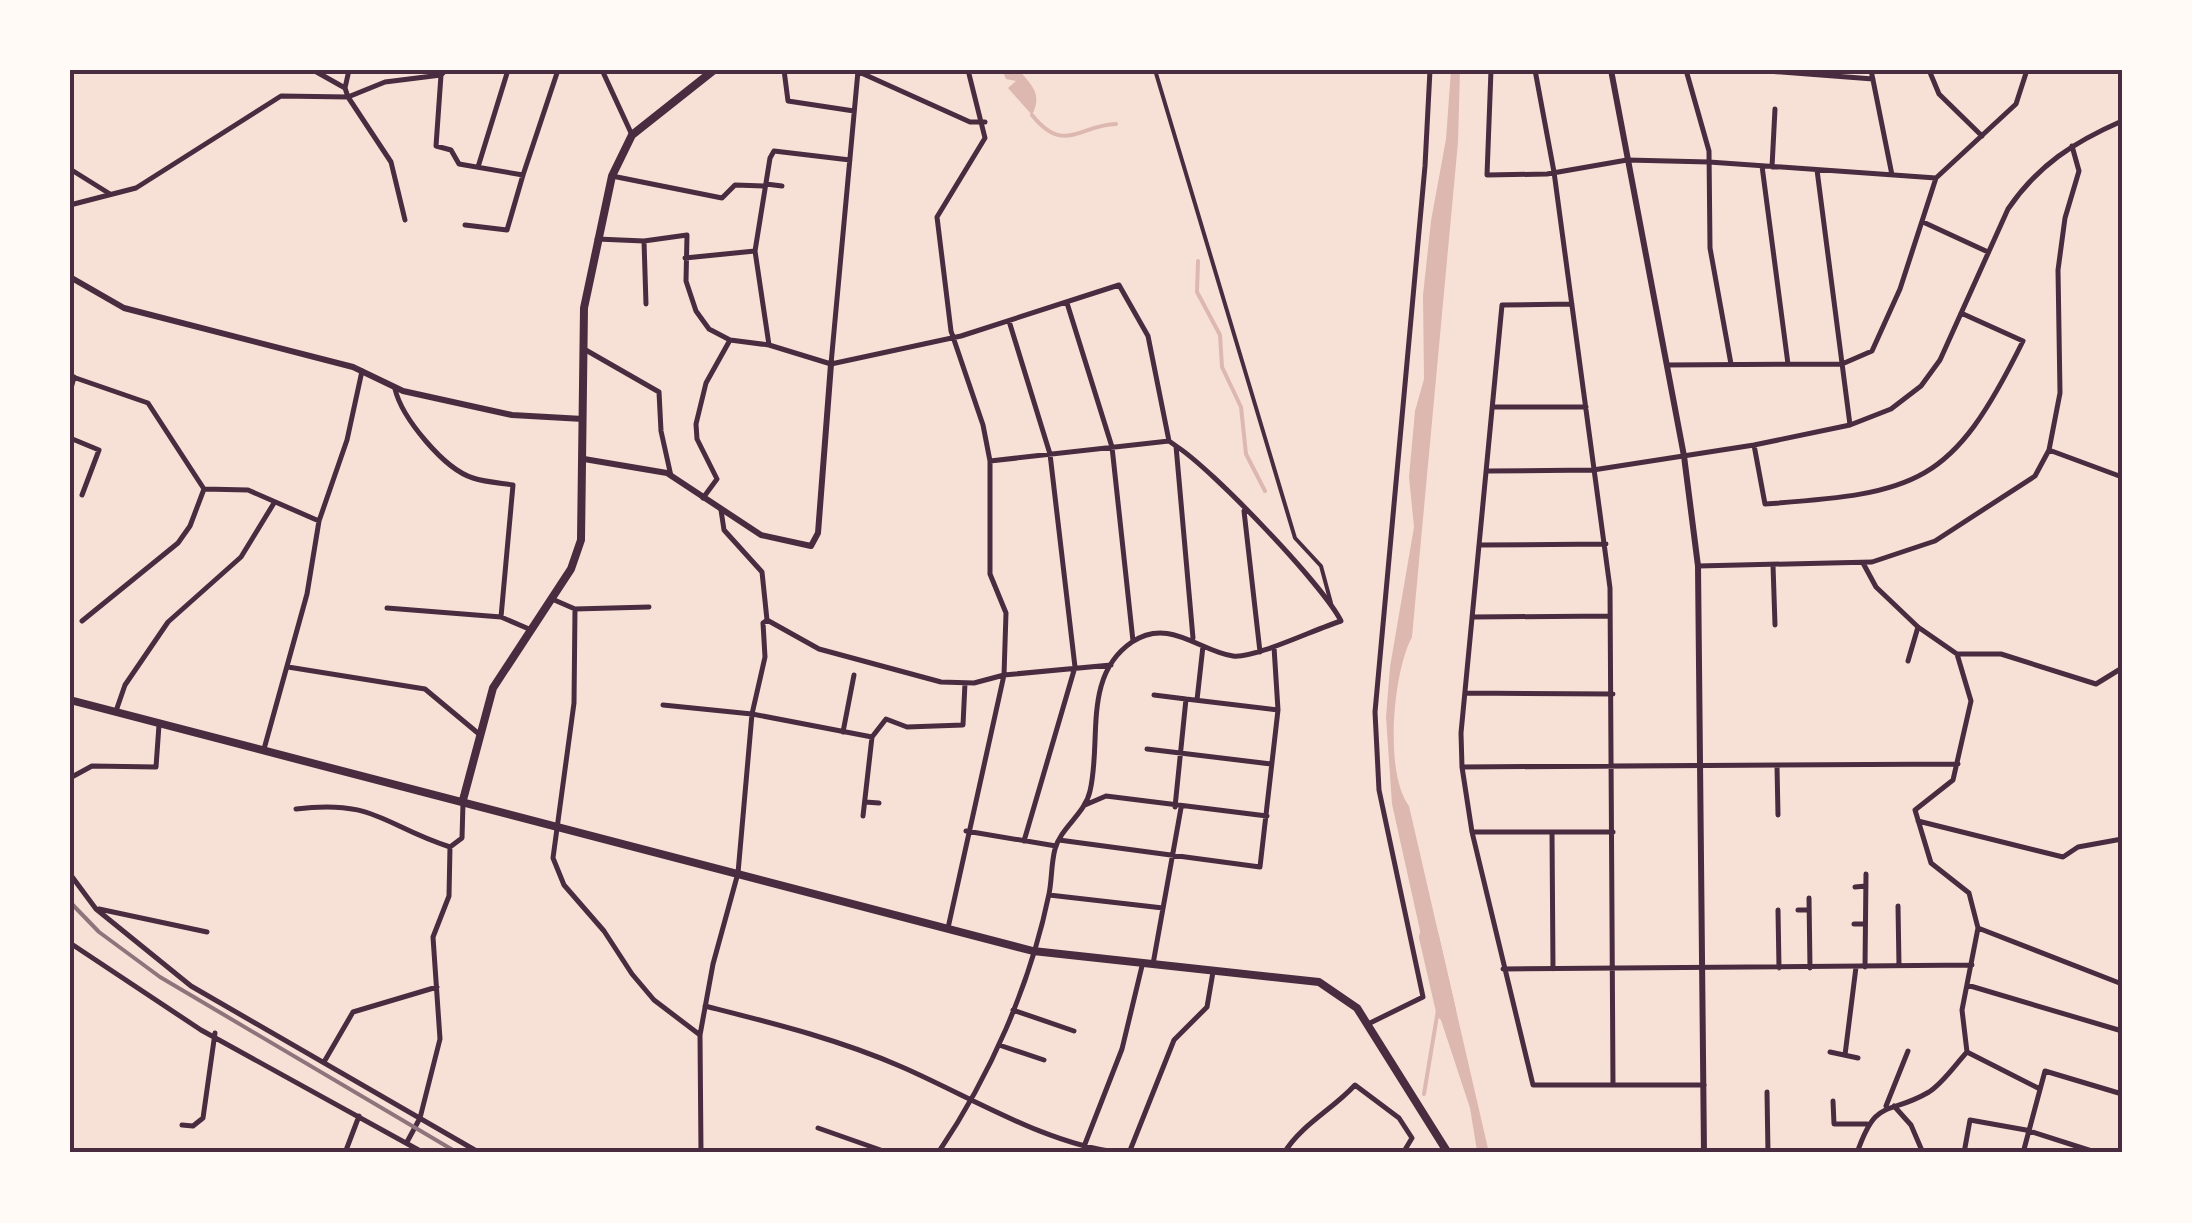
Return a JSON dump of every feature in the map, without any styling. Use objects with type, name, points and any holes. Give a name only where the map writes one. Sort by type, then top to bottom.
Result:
[{"type":"main road","points":[[463,800],[493,688],[571,569],[582,540],[584,308],[612,176],[632,135],[714,70]]},
{"type":"main road","points":[[70,700],[1032,952],[1319,982],[1345,998],[1368,1024],[1448,1153]]},
{"type":"street","points":[[313,70],[344,88],[391,162],[405,220]]},
{"type":"street","points":[[344,88],[350,70]]},
{"type":"street","points":[[478,167],[508,70]]},
{"type":"street","points":[[465,226],[506,230],[558,70]]},
{"type":"street","points":[[602,70],[632,135]]},
{"type":"street","points":[[784,70],[788,101],[854,111]]},
{"type":"street","points":[[584,459],[650,468],[671,476],[721,510],[780,542],[811,546],[816,542],[857,70],[970,122],[985,122]]},
{"type":"street","points":[[948,928],[966,831],[1004,675],[1006,614],[990,574],[990,461],[983,425],[954,338],[937,217],[986,138],[985,122],[968,70]]},
{"type":"street","points":[[1155,70],[1295,538],[1324,572],[1329,605]]},
{"type":"street","points":[[1368,1024],[1423,997],[1378,790],[1375,712],[1426,166],[1430,70]]},
{"type":"street","points":[[1491,70],[1486,175],[1554,172],[1627,160],[1936,178]]},
{"type":"street","points":[[1535,70],[1554,172],[1606,544],[1611,616],[1613,1085]]},
{"type":"street","points":[[1610,70],[1684,456],[1698,566],[1704,1153]]},
{"type":"street","points":[[1686,70],[1709,162],[1710,248],[1731,364]]},
{"type":"street","points":[[1754,70],[1873,79]]},
{"type":"street","points":[[1871,70],[1892,175]]},
{"type":"street","points":[[1929,70],[1939,94],[1982,136]]},
{"type":"street","points":[[1666,365],[1842,364],[1863,357],[1877,342],[1936,178],[2016,104],[2028,70]]},
{"type":"street","points":[[70,205],[136,188],[281,96],[348,97],[385,82],[444,72],[436,146],[451,150],[459,164],[523,174]]},
{"type":"street","points":[[1772,167],[1775,108]]},
{"type":"street","points":[[1487,472],[1594,470],[1754,445],[1850,424],[1891,410],[1921,386],[1940,360],[1988,252],[2024,187],[2072,146],[2122,121]]},
{"type":"street","points":[[1698,566],[1863,563],[1956,530],[1981,508],[2026,484],[2049,450],[2060,393],[2058,270],[2064,218],[2079,170],[2072,146]]},
{"type":"street","points":[[769,345],[756,251],[774,151],[850,160]]},
{"type":"street","points":[[1762,166],[1788,364]]},
{"type":"street","points":[[70,169],[110,194]]},
{"type":"street","points":[[1816,169],[1850,424]]},
{"type":"street","points":[[612,176],[722,198],[735,185],[782,186]]},
{"type":"street","points":[[1922,222],[1988,252]]},
{"type":"street","points":[[597,239],[644,242],[687,235],[686,280],[696,311],[709,330],[730,340],[769,345],[831,364],[954,338],[1119,285],[1148,336],[1169,441]]},
{"type":"street","points":[[644,242],[646,304]]},
{"type":"street","points":[[686,258],[756,251]]},
{"type":"street","points":[[70,276],[124,308],[362,371],[395,389],[512,415],[583,419]]},
{"type":"street","points":[[1067,303],[1112,447],[1132,641]]},
{"type":"street","points":[[1572,304],[1502,306],[1466,694],[1462,768],[1472,832],[1533,1086],[1704,1085]]},
{"type":"street","points":[[1754,445],[1765,504],[1862,497],[1921,477],[1948,456],[1987,414],[2023,342],[1961,313]]},
{"type":"street","points":[[1009,321],[1050,454],[1074,667],[1024,841]]},
{"type":"street","points":[[703,498],[717,479],[697,439],[699,402],[730,340]]},
{"type":"street","points":[[582,349],[659,392],[661,431],[671,476]]},
{"type":"street","points":[[264,749],[307,594],[319,521],[347,440],[362,371]]},
{"type":"street","points":[[70,392],[72,377],[148,403],[204,489]]},
{"type":"street","points":[[395,389],[406,417],[429,444],[470,478],[513,485],[501,617]]},
{"type":"street","points":[[1494,407],[1586,407]]},
{"type":"street","points":[[70,438],[99,450],[82,495]]},
{"type":"street","points":[[938,1153],[971,1099],[1013,1010],[1048,895],[1057,843],[1085,805],[1090,789],[1096,709],[1111,664],[1132,641],[1152,634],[1193,638],[1203,646],[1233,656],[1260,652],[1340,621],[1276,541],[1200,461],[1169,441],[990,461]]},
{"type":"street","points":[[1176,446],[1193,638]]},
{"type":"street","points":[[2049,450],[2122,478]]},
{"type":"street","points":[[204,489],[248,490],[319,521]]},
{"type":"street","points":[[82,621],[178,543],[190,526],[204,489]]},
{"type":"street","points":[[116,711],[125,686],[168,622],[241,557],[274,504]]},
{"type":"street","points":[[721,510],[724,530],[762,572],[767,620]]},
{"type":"street","points":[[1244,511],[1260,652]]},
{"type":"street","points":[[1480,545],[1606,544]]},
{"type":"street","points":[[1863,563],[1876,586],[1918,627],[1957,654],[2001,654],[2096,684],[2122,668]]},
{"type":"street","points":[[1773,566],[1774,625]]},
{"type":"street","points":[[552,599],[575,609],[649,608]]},
{"type":"street","points":[[386,608],[501,617],[529,629]]},
{"type":"street","points":[[575,609],[574,702],[553,858],[564,885],[654,1000],[700,1035]]},
{"type":"street","points":[[1473,617],[1611,616]]},
{"type":"street","points":[[767,620],[819,648],[923,679],[965,683],[1111,664]]},
{"type":"street","points":[[701,1153],[700,1035],[738,873],[752,714],[764,666],[763,622],[767,620]]},
{"type":"street","points":[[1908,661],[1918,627]]},
{"type":"street","points":[[1198,700],[1203,646]]},
{"type":"street","points":[[966,831],[1260,868],[1278,710],[1274,647]]},
{"type":"street","points":[[1858,1153],[1867,1124],[1890,1106],[1932,1090],[1967,1052],[1962,1010],[1978,928],[1970,893],[1930,862],[1915,810],[1952,780],[1958,764],[1971,700],[1957,654]]},
{"type":"street","points":[[288,667],[425,689],[479,734]]},
{"type":"street","points":[[2114,673],[2121,681]]},
{"type":"street","points":[[843,732],[854,675]]},
{"type":"street","points":[[863,816],[872,738],[886,719],[907,727],[963,726],[965,683]]},
{"type":"street","points":[[1466,694],[1612,694]]},
{"type":"street","points":[[1154,695],[1278,710]]},
{"type":"street","points":[[1152,967],[1172,857],[1186,699]]},
{"type":"street","points":[[663,705],[752,714],[872,738]]},
{"type":"street","points":[[70,778],[92,766],[156,768],[160,722]]},
{"type":"street","points":[[1147,749],[1272,764]]},
{"type":"street","points":[[1462,768],[1958,764]]},
{"type":"street","points":[[1777,766],[1778,815]]},
{"type":"street","points":[[1085,805],[1106,796],[1267,816]]},
{"type":"street","points":[[296,809],[348,807],[379,813],[425,839],[450,846],[462,838],[463,800]]},
{"type":"street","points":[[865,802],[879,804]]},
{"type":"street","points":[[1918,821],[2063,857],[2078,847],[2122,839]]},
{"type":"street","points":[[1472,832],[1613,832]]},
{"type":"street","points":[[1552,832],[1553,969]]},
{"type":"street","points":[[406,1142],[420,1118],[440,1039],[432,937],[449,896],[450,846]]},
{"type":"street","points":[[70,874],[96,908],[191,986],[480,1153]]},
{"type":"street","points":[[1865,967],[1866,874]]},
{"type":"street","points":[[1856,886],[1866,886]]},
{"type":"street","points":[[1048,895],[1163,908]]},
{"type":"street","points":[[1810,898],[1810,968]]},
{"type":"street","points":[[1898,906],[1899,966]]},
{"type":"street","points":[[96,908],[207,932]]},
{"type":"street","points":[[1778,910],[1779,968]]},
{"type":"street","points":[[1798,910],[1810,910]]},
{"type":"street","points":[[1854,924],[1866,924]]},
{"type":"street","points":[[1978,928],[2122,984]]},
{"type":"street","points":[[70,943],[201,1030],[215,1034],[424,1153]]},
{"type":"street","points":[[1503,969],[1972,965]]},
{"type":"street","points":[[1084,1148],[1122,1049],[1142,966]]},
{"type":"street","points":[[1845,1055],[1855,1004],[1856,967]]},
{"type":"street","points":[[1129,1153],[1174,1040],[1207,1007],[1213,972]]},
{"type":"street","points":[[1967,985],[2122,1031]]},
{"type":"street","points":[[324,1062],[352,1012],[438,987]]},
{"type":"street","points":[[705,1006],[807,1032],[971,1099],[1066,1143],[1121,1153]]},
{"type":"street","points":[[1013,1010],[1074,1031]]},
{"type":"street","points":[[182,1124],[193,1126],[202,1118],[215,1034]]},
{"type":"street","points":[[999,1045],[1044,1060]]},
{"type":"street","points":[[1890,1106],[1908,1051]]},
{"type":"street","points":[[1830,1052],[1858,1058]]},
{"type":"street","points":[[1967,1052],[2040,1089]]},
{"type":"street","points":[[2023,1153],[2026,1130],[2046,1071],[2122,1094]]},
{"type":"street","points":[[1284,1153],[1304,1127],[1333,1109],[1355,1085],[1399,1118],[1412,1138],[1403,1153]]},
{"type":"street","points":[[1767,1092],[1768,1153]]},
{"type":"street","points":[[1833,1101],[1834,1124],[1867,1124]]},
{"type":"street","points":[[1890,1106],[1911,1125],[1924,1153]]},
{"type":"street","points":[[345,1153],[359,1116]]},
{"type":"street","points":[[1964,1153],[1970,1120],[2026,1130],[2077,1150],[2098,1153]]},
{"type":"street","points":[[818,1128],[889,1153]]},
{"type":"street","points":[[856,1140],[860,1130]]},
{"type":"street","points":[[1061,1153],[1066,1143]]},
{"type":"shaded area","points":[[1002,70],[1019,70],[1031,85],[1036,95],[1032,115],[1008,88],[1016,81],[1006,79]]},
{"type":"shaded area","points":[[1451,70],[1460,70],[1458,142],[1412,637],[1396,697],[1394,747],[1396,771],[1409,806],[1489,1153],[1477,1151],[1470,1108],[1435,1002],[1440,984],[1428,939],[1421,935],[1392,804],[1386,717],[1390,667],[1414,527],[1409,477],[1415,411],[1424,379],[1423,295],[1446,139]]},
{"type":"waterway","points":[[1032,115],[1043,127],[1063,136],[1116,124]]},
{"type":"waterway","points":[[1198,261],[1197,292],[1220,335],[1222,367],[1241,407],[1246,454],[1265,491]]},
{"type":"waterway","points":[[1429,937],[1446,1011]]},
{"type":"waterway","points":[[1424,1094],[1438,1010]]},
{"type":"railway","points":[[70,902],[99,932],[160,977],[458,1153]]}]
